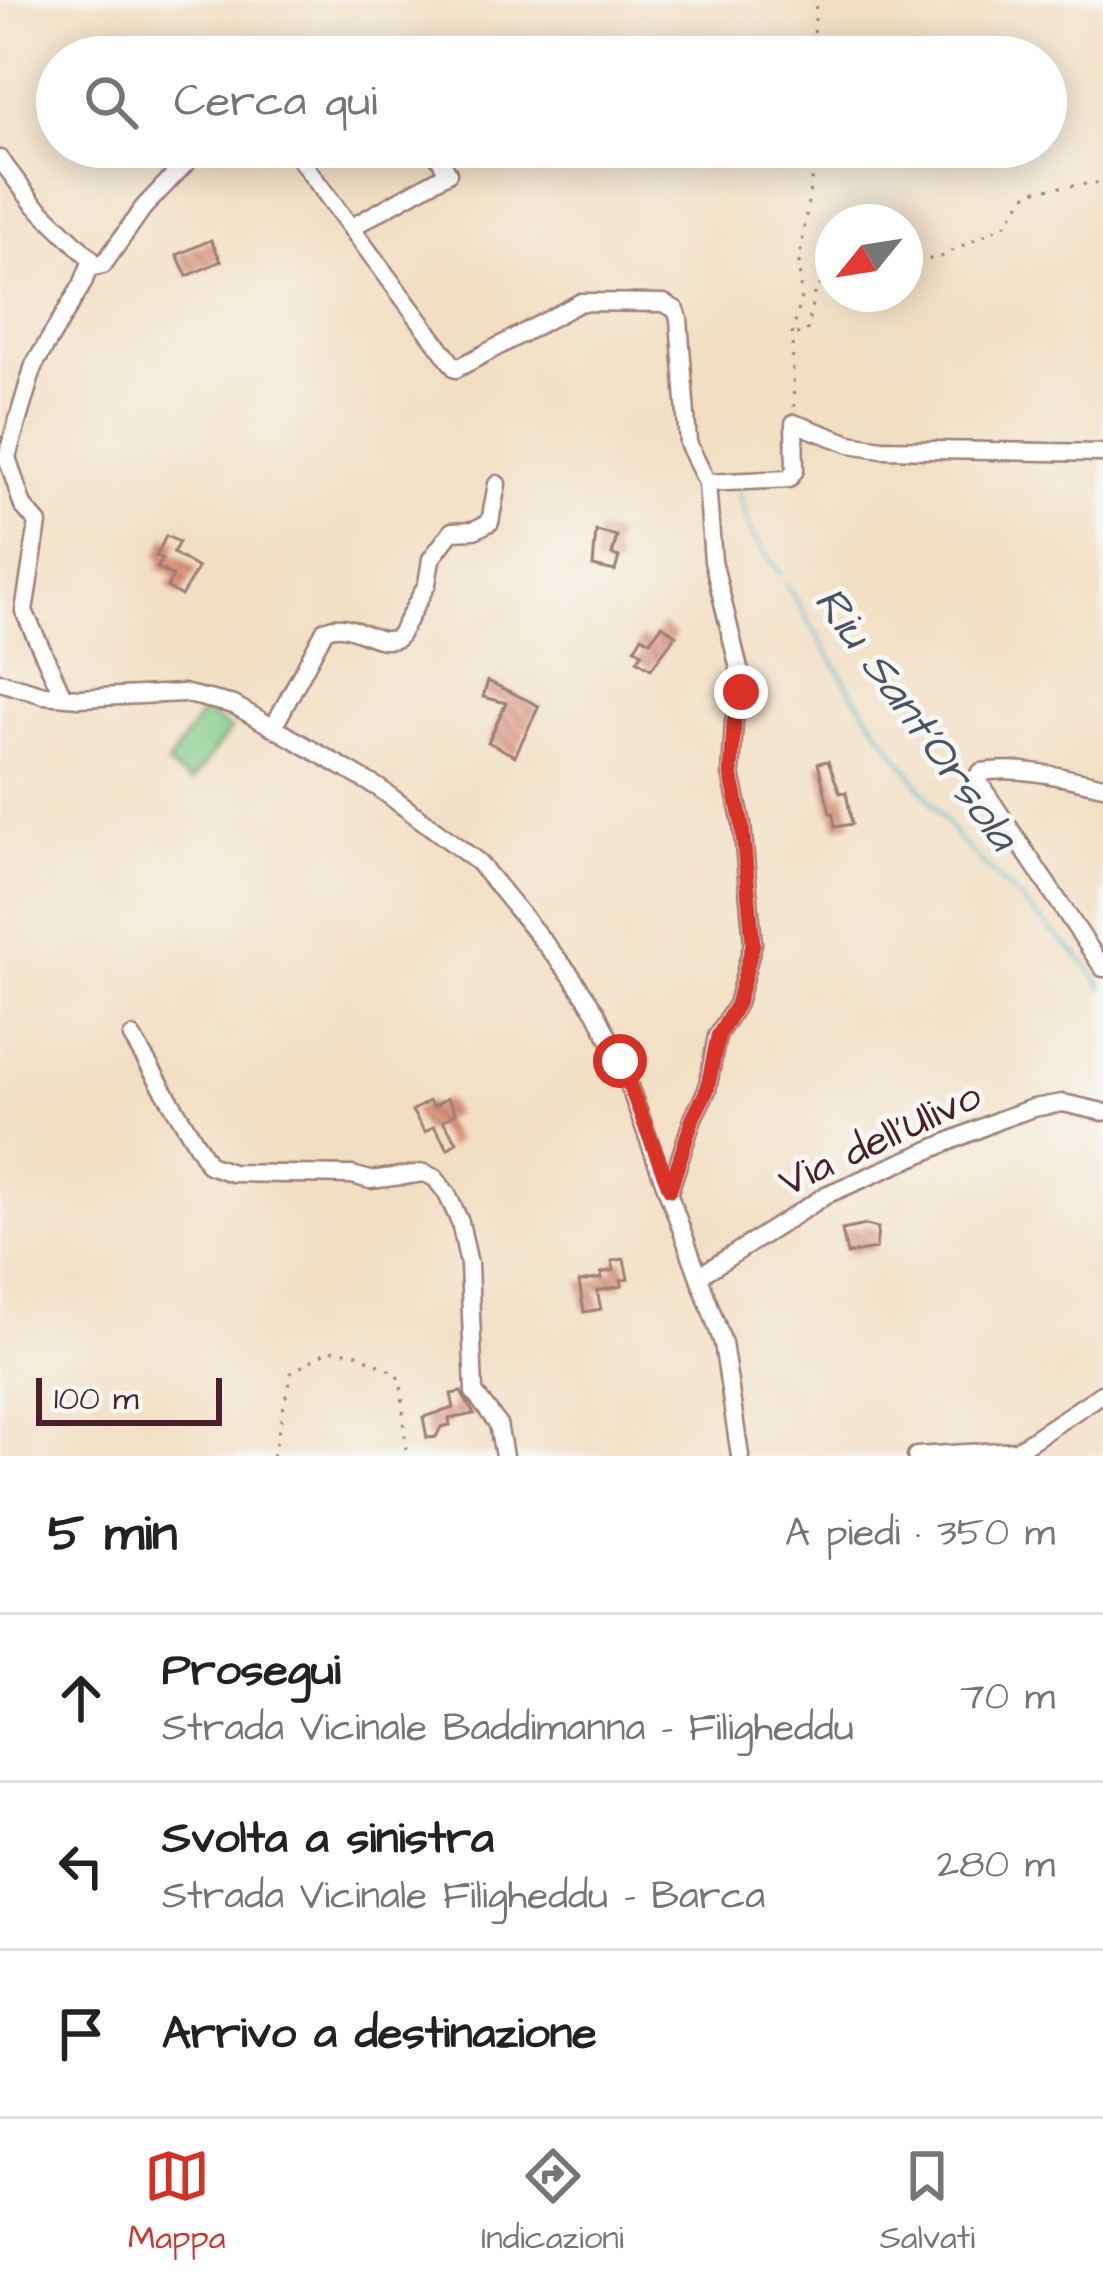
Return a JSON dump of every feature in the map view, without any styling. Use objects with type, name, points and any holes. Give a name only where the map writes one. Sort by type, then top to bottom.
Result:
[{"type":"street","points":[[0,159],[33,202],[92,260],[34,365],[7,457],[23,506],[38,523],[24,611],[63,696]]},
{"type":"street","points":[[89,268],[104,266],[143,208],[181,168]]},
{"type":"street","points":[[308,168],[456,370],[581,302],[671,306],[679,319],[688,443],[707,483],[712,561],[740,674],[731,774],[742,824],[753,944],[737,1004],[718,1036],[707,1090],[670,1189]]},
{"type":"street","points":[[352,227],[448,173],[445,168]]},
{"type":"street","points":[[707,483],[789,479],[795,470],[794,423],[850,444],[882,448],[1103,453]]},
{"type":"street","points":[[274,726],[332,625],[384,641],[398,638],[427,584],[431,560],[452,531],[482,528],[494,513],[497,484]]},
{"type":"street","points":[[0,682],[44,695],[182,693],[233,705],[379,788],[478,862],[511,898],[596,1012],[620,1061],[723,1343],[740,1456]]},
{"type":"street","points":[[1103,786],[1045,773],[997,770],[981,772],[976,778],[1103,968]]},
{"type":"street","points":[[132,1037],[209,1166],[232,1173],[352,1175],[370,1180],[424,1173],[435,1178],[460,1222],[469,1264],[474,1392],[498,1424],[504,1456]]},
{"type":"street","name":"Via dell'Ulivo","points":[[699,1276],[828,1194],[999,1120],[1063,1103],[1103,1112]]},
{"type":"street","points":[[916,1456],[1017,1450],[1103,1393]]},
{"type":"path","points":[[814,36],[816,0]]},
{"type":"path","points":[[794,423],[792,335],[801,300],[799,263],[813,168]]},
{"type":"path","points":[[923,260],[941,257],[1006,224],[1029,191],[1103,182]]},
{"type":"path","points":[[792,335],[806,332],[815,288]]},
{"type":"path","points":[[273,1456],[291,1373],[329,1350],[355,1353],[394,1372],[401,1382],[410,1456]]},
{"type":"green space","points":[[203,711],[231,729],[191,782],[167,765]]},
{"type":"building","points":[[211,240],[221,261],[187,276],[177,255]]},
{"type":"building","points":[[596,531],[617,536],[612,555],[619,557],[615,571],[593,566]]},
{"type":"building","points":[[166,536],[179,542],[173,553],[198,568],[181,596],[167,587],[173,576],[157,568],[162,559],[156,556]]},
{"type":"building","points":[[662,625],[676,635],[651,669],[637,660],[642,653],[635,648],[642,636],[650,641]]},
{"type":"building","points":[[488,681],[539,706],[515,756],[488,742],[506,703],[483,697]]},
{"type":"building","points":[[828,761],[840,793],[846,792],[852,824],[835,827],[818,763]]},
{"type":"building","points":[[447,1098],[456,1113],[443,1121],[457,1142],[448,1149],[434,1126],[425,1132],[412,1111]]},
{"type":"building","points":[[866,1225],[878,1228],[876,1249],[847,1254],[842,1230]]},
{"type":"building","points":[[624,1259],[628,1279],[621,1280],[622,1286],[597,1291],[601,1309],[584,1312],[579,1282],[602,1278],[601,1273],[614,1270],[612,1261]]},
{"type":"building","points":[[461,1392],[474,1414],[449,1419],[450,1425],[427,1438],[423,1417],[454,1408],[451,1394]]},
{"type":"waterway","name":"Riu Sant'Orsola","points":[[738,491],[753,537],[780,574]]},
{"type":"waterway","name":"Riu Sant'Orsola","points":[[786,583],[853,694],[959,840],[1084,962],[1103,987]]},
{"type":"route","points":[[620,1061],[670,1189],[707,1090],[718,1036],[737,1004],[753,944],[742,824],[731,774],[741,692]]}]
